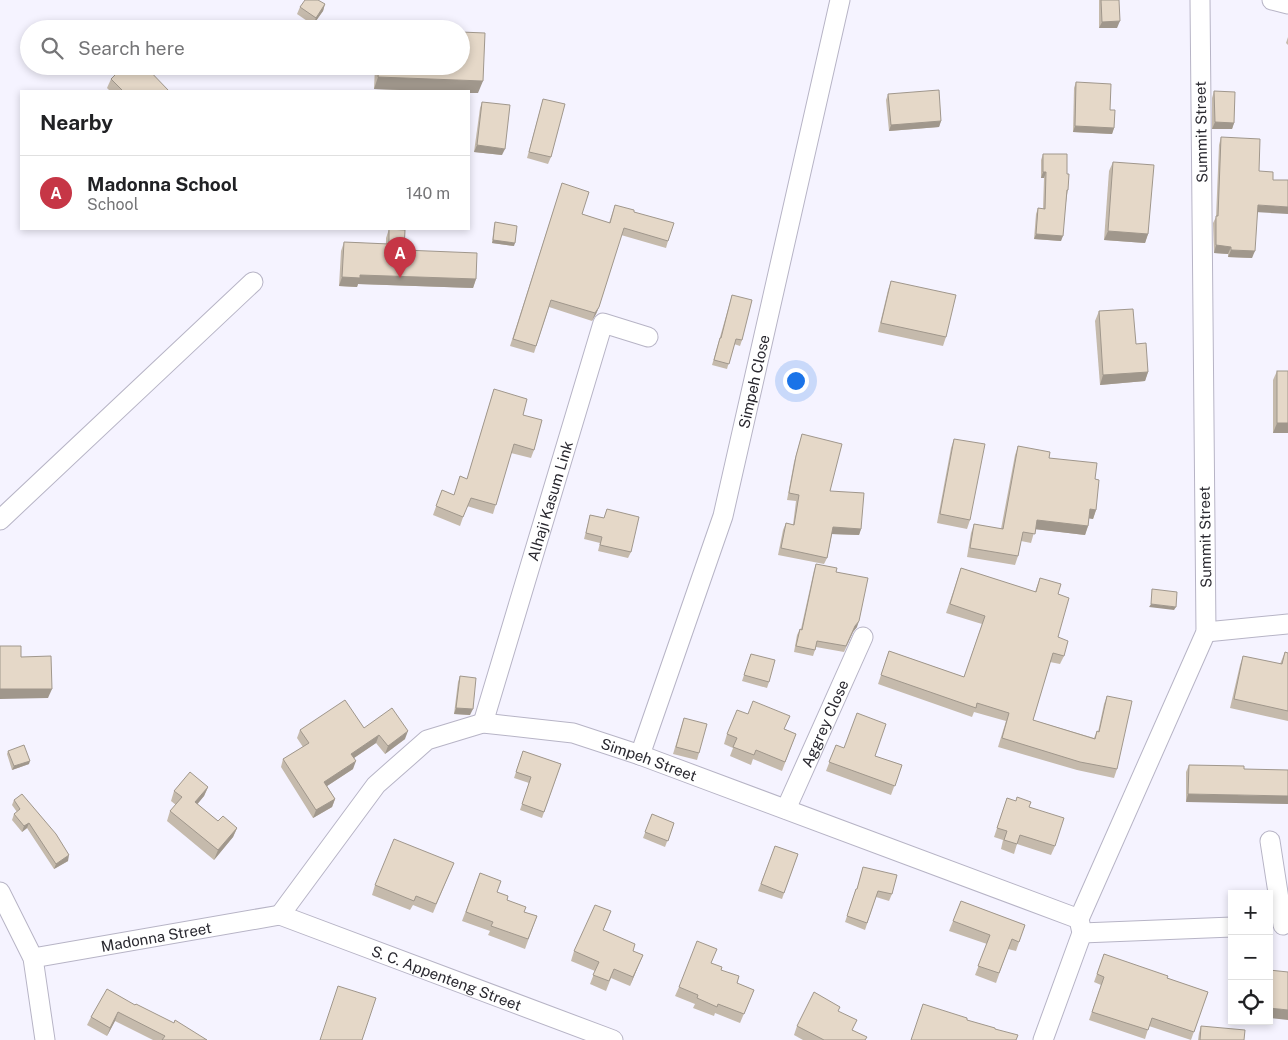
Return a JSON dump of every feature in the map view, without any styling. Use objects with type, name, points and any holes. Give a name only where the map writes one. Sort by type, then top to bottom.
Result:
[{"type":"street","name":"Simpeh Close","points":[[640,755],[723,516],[840,0]]},
{"type":"street","name":"Summit Street","points":[[1042,1040],[1081,926],[1206,632],[1200,0]]},
{"type":"street","points":[[1272,0],[1288,4]]},
{"type":"street","points":[[0,520],[253,282]]},
{"type":"street","name":"Alhaji Kasum Link","points":[[483,723],[603,323],[648,337]]},
{"type":"street","points":[[1206,632],[1288,624]]},
{"type":"street","name":"Aggrey Close","points":[[786,810],[863,637]]},
{"type":"street","name":"Simpeh Street","points":[[280,915],[376,785],[427,740],[483,723],[573,733],[640,755],[786,810],[1081,926]]},
{"type":"street","points":[[1270,841],[1280,925]]},
{"type":"street","points":[[0,892],[33,958],[45,1040]]},
{"type":"street","name":"Madonna Street","points":[[33,958],[280,915]]},
{"type":"street","name":"S. C. Appenteng Street","points":[[280,915],[613,1040]]},
{"type":"street","points":[[1081,926],[1228,927]]},
{"type":"building","points":[[305,0],[318,0],[325,4],[316,18],[300,7]]},
{"type":"building","points":[[1101,0],[1119,0],[1120,21],[1102,22]]},
{"type":"building","points":[[470,32],[485,33],[483,81],[378,77],[378,75],[470,75]]},
{"type":"building","points":[[115,75],[154,75],[168,90],[122,90],[111,79]]},
{"type":"building","points":[[1076,82],[1111,84],[1110,110],[1115,110],[1114,128],[1075,126]]},
{"type":"building","points":[[939,90],[941,121],[891,125],[888,94]]},
{"type":"building","points":[[1214,91],[1235,92],[1234,123],[1215,122]]},
{"type":"building","points":[[543,99],[565,104],[551,157],[529,152]]},
{"type":"building","points":[[482,102],[510,105],[505,149],[477,145]]},
{"type":"building","points":[[1221,137],[1260,139],[1259,171],[1273,172],[1273,180],[1288,180],[1288,207],[1258,205],[1255,251],[1231,250],[1231,247],[1216,245]]},
{"type":"building","points":[[1043,154],[1067,154],[1067,174],[1069,174],[1063,236],[1036,234],[1038,208],[1045,209],[1046,172],[1043,172]]},
{"type":"building","points":[[1113,162],[1154,165],[1148,234],[1108,231]]},
{"type":"building","points":[[562,183],[589,192],[582,214],[610,223],[615,205],[674,223],[668,241],[624,228],[599,307],[595,313],[551,300],[536,346],[513,339]]},
{"type":"building","points":[[495,222],[517,226],[515,243],[493,240]]},
{"type":"building","points":[[389,230],[405,230],[404,250],[477,253],[476,279],[360,275],[360,278],[342,277],[344,242],[389,244]]},
{"type":"building","points":[[891,281],[956,295],[946,337],[881,323]]},
{"type":"building","points":[[732,295],[752,300],[742,340],[736,339],[729,364],[714,360]]},
{"type":"building","points":[[1133,309],[1136,344],[1146,343],[1148,372],[1103,375],[1099,311]]},
{"type":"building","points":[[1277,371],[1288,371],[1288,423],[1277,423]]},
{"type":"building","points":[[494,389],[527,399],[523,415],[542,420],[534,450],[514,444],[496,505],[471,498],[463,517],[436,506],[442,490],[454,495],[460,476],[467,479]]},
{"type":"building","points":[[802,434],[842,444],[830,491],[864,493],[861,529],[833,527],[827,558],[781,548],[786,523],[794,525],[799,495],[789,493]]},
{"type":"building","points":[[954,439],[985,444],[970,520],[940,514]]},
{"type":"building","points":[[1018,446],[1050,452],[1049,458],[1097,463],[1095,479],[1099,480],[1096,510],[1090,509],[1088,526],[1037,520],[1035,534],[1023,532],[1018,556],[970,548],[974,524],[1003,529]]},
{"type":"building","points":[[607,509],[639,517],[631,552],[600,545],[602,537],[586,533],[590,515],[604,518]]},
{"type":"building","points":[[816,564],[837,568],[836,572],[868,578],[859,621],[846,646],[817,641],[815,650],[796,646],[800,629],[802,630]]},
{"type":"building","points":[[961,568],[1036,592],[1040,578],[1061,584],[1058,594],[1069,598],[1058,637],[1068,641],[1064,656],[1053,653],[1033,720],[1095,739],[1097,731],[1099,732],[1107,696],[1132,701],[1117,769],[1080,762],[1002,738],[1009,713],[977,703],[976,708],[881,675],[889,651],[964,677],[985,616],[950,604]]},
{"type":"building","points":[[1152,589],[1177,592],[1176,607],[1151,604]]},
{"type":"building","points":[[0,646],[21,646],[21,657],[51,656],[52,689],[0,689]]},
{"type":"building","points":[[1285,652],[1288,653],[1288,711],[1234,699],[1243,656],[1282,664]]},
{"type":"building","points":[[751,654],[775,660],[769,682],[744,675]]},
{"type":"building","points":[[460,676],[476,678],[473,709],[456,708]]},
{"type":"building","points":[[345,700],[364,728],[392,708],[408,731],[388,746],[379,735],[351,754],[356,761],[324,782],[335,799],[316,810],[283,759],[309,743],[300,730]]},
{"type":"building","points":[[753,701],[790,716],[784,729],[796,734],[785,762],[756,750],[754,755],[733,747],[737,738],[727,734],[737,710],[748,714]]},
{"type":"building","points":[[857,713],[886,724],[875,756],[902,765],[895,786],[829,762],[836,745],[844,748]]},
{"type":"building","points":[[684,718],[707,724],[699,753],[676,747]]},
{"type":"building","points":[[24,745],[30,761],[14,766],[8,751]]},
{"type":"building","points":[[523,751],[561,764],[544,812],[522,804],[531,777],[516,772]]},
{"type":"building","points":[[1189,765],[1244,766],[1244,769],[1288,770],[1288,796],[1188,794]]},
{"type":"building","points":[[190,772],[208,787],[195,802],[218,821],[223,816],[237,828],[218,850],[170,811],[182,797],[174,791]]},
{"type":"building","points":[[22,794],[56,834],[69,855],[56,864],[29,823],[24,826],[14,814],[20,809],[14,800]]},
{"type":"building","points":[[1017,797],[1031,802],[1029,807],[1064,818],[1055,846],[1020,835],[1017,844],[1004,840],[1007,831],[997,828],[1007,798],[1016,801]]},
{"type":"building","points":[[652,814],[674,823],[668,841],[645,832]]},
{"type":"building","points":[[394,839],[454,863],[436,904],[416,896],[414,901],[375,885]]},
{"type":"building","points":[[775,846],[798,854],[784,893],[761,884]]},
{"type":"building","points":[[863,867],[897,875],[892,894],[878,891],[867,923],[847,916]]},
{"type":"building","points":[[480,873],[501,881],[497,892],[508,896],[507,900],[526,907],[524,912],[537,916],[528,939],[491,926],[493,922],[466,912]]},
{"type":"building","points":[[961,901],[1025,925],[1019,942],[1012,939],[999,973],[978,966],[990,935],[953,921]]},
{"type":"building","points":[[595,905],[611,911],[603,930],[635,944],[633,951],[643,955],[633,977],[614,969],[609,981],[593,975],[599,962],[574,951]]},
{"type":"building","points":[[697,941],[717,949],[711,963],[722,967],[721,970],[739,976],[737,983],[754,990],[744,1014],[718,1004],[717,1007],[697,998],[698,995],[679,987]]},
{"type":"building","points":[[1104,954],[1208,992],[1194,1032],[1152,1018],[1148,1030],[1092,1012],[1104,977],[1097,974]]},
{"type":"building","points":[[1273,970],[1288,972],[1288,1010],[1273,1008]]},
{"type":"building","points":[[338,986],[376,998],[362,1040],[320,1040]]},
{"type":"building","points":[[107,989],[135,1005],[174,1023],[175,1020],[207,1040],[162,1040],[165,1036],[118,1012],[110,1028],[91,1017]]},
{"type":"building","points":[[814,992],[840,1007],[838,1011],[857,1020],[852,1030],[867,1037],[865,1040],[824,1040],[797,1026]]},
{"type":"building","points":[[923,1004],[967,1018],[967,1020],[1018,1035],[1016,1040],[911,1040]]},
{"type":"building","points":[[1201,1026],[1245,1030],[1244,1040],[1200,1040]]},
{"type":"place","name":"Madonna School","points":[[400,278]]}]
